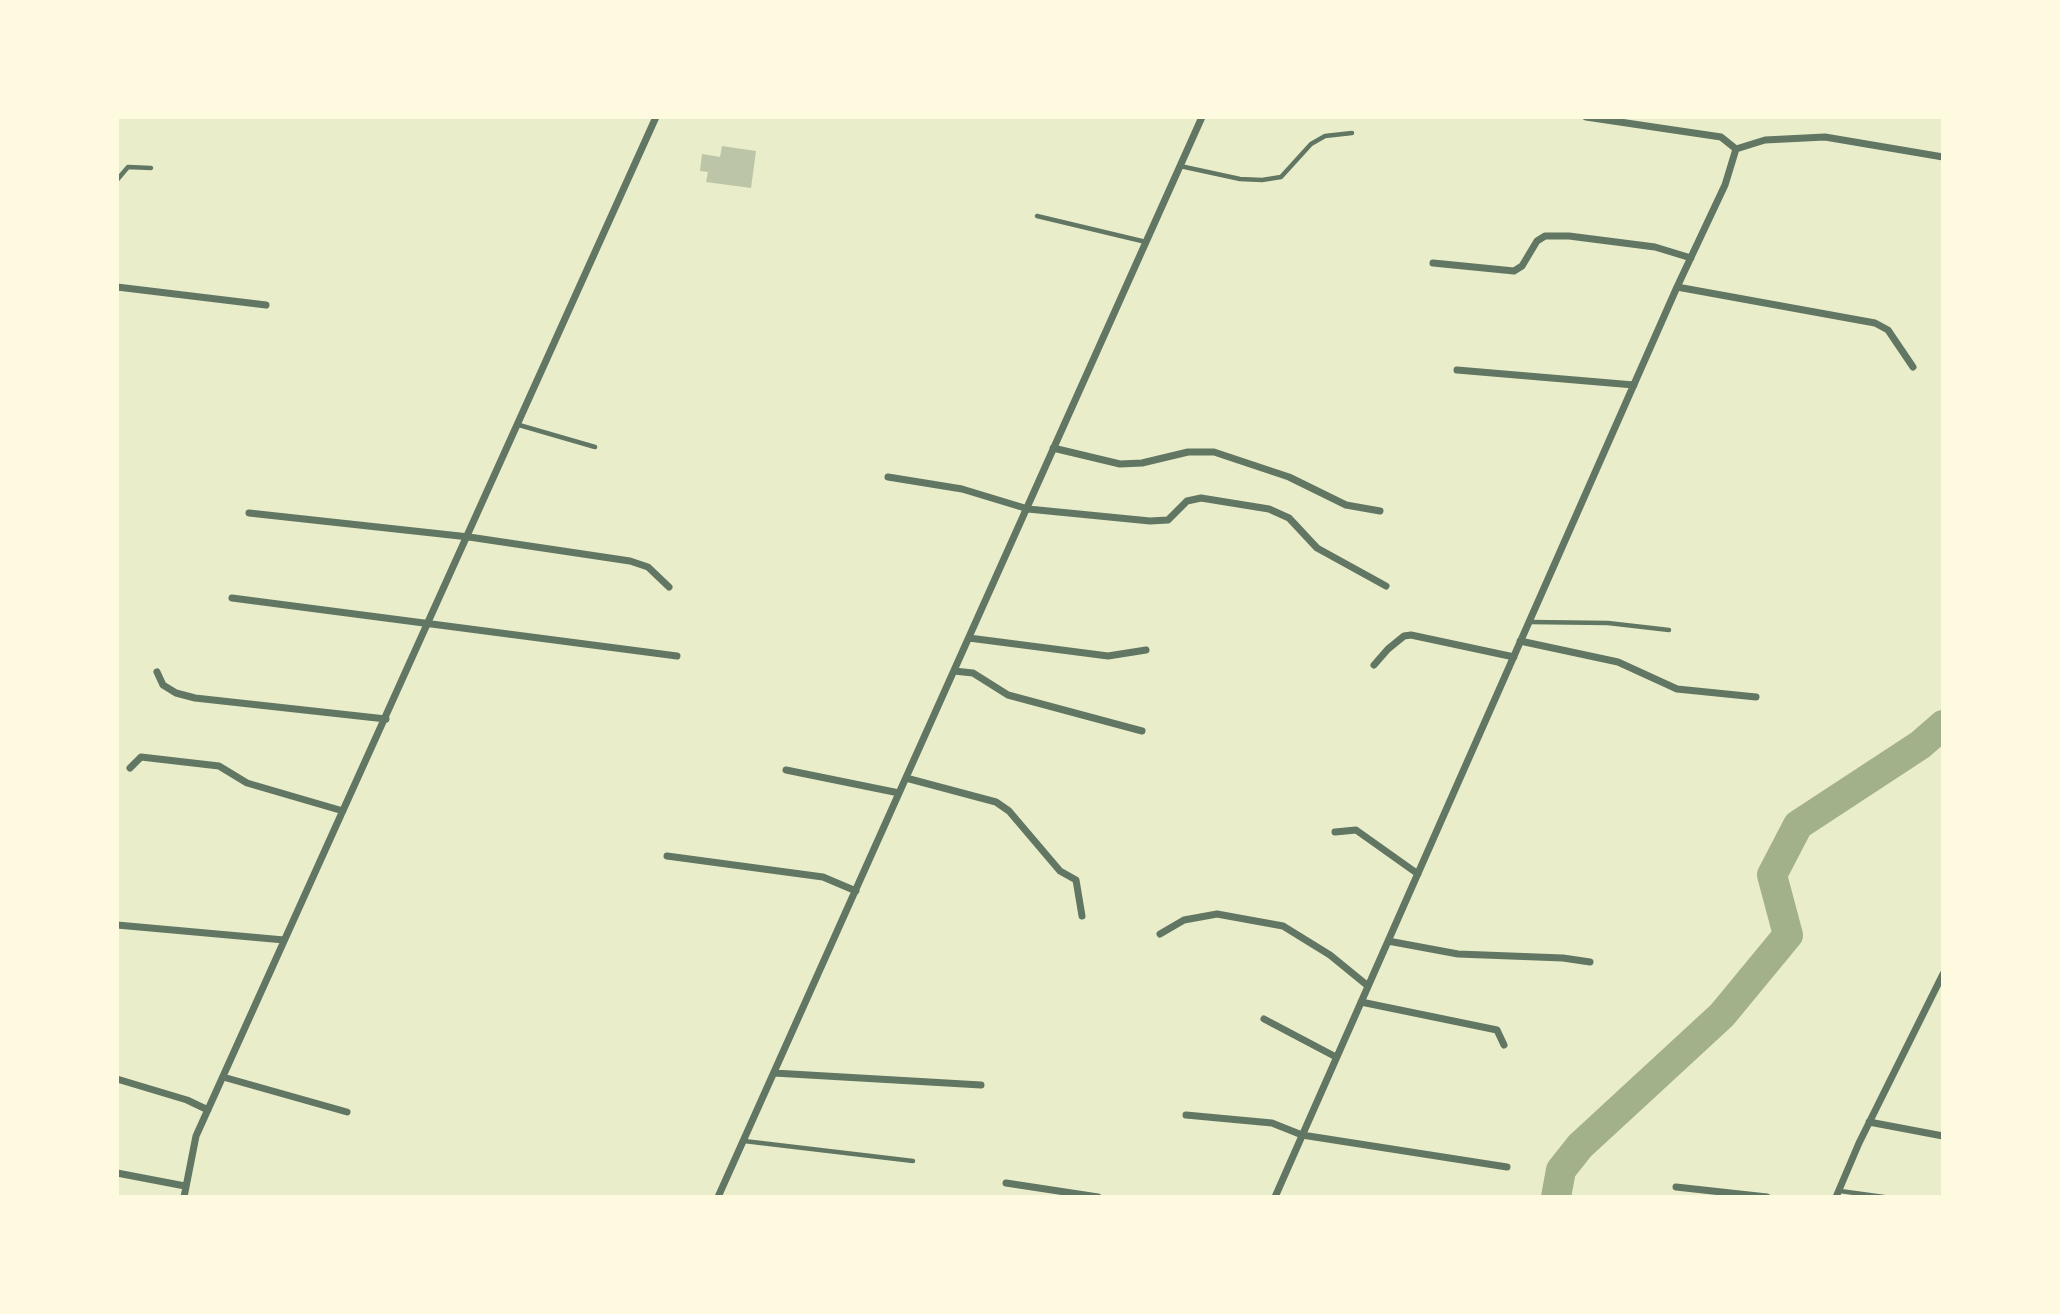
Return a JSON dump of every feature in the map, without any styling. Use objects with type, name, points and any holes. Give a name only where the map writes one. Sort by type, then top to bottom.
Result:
[{"type":"street","points":[[184,1197],[196,1136],[429,626],[656,117]]},
{"type":"street","points":[[718,1197],[1202,117]]},
{"type":"street","points":[[1586,117],[1700,132],[1721,137],[1736,149]]},
{"type":"street","points":[[1736,149],[1765,141],[1825,137],[1943,157]]},
{"type":"street","points":[[1275,1197],[1677,287],[1725,185],[1736,149]]},
{"type":"street","points":[[1433,263],[1514,271],[1522,266],[1537,241],[1545,236],[1569,236],[1656,247],[1691,258]]},
{"type":"street","points":[[117,287],[265,305]]},
{"type":"street","points":[[1677,287],[1875,323],[1888,330],[1913,367]]},
{"type":"street","points":[[1457,370],[1634,385]]},
{"type":"street","points":[[1053,449],[1120,464],[1142,463],[1188,452],[1214,452],[1289,477],[1346,505],[1380,511]]},
{"type":"street","points":[[888,477],[962,489],[1028,509],[1150,521],[1168,520],[1187,501],[1201,498],[1269,509],[1289,518],[1317,548],[1386,586]]},
{"type":"street","points":[[249,513],[469,537],[630,561],[648,567],[669,587]]},
{"type":"street","points":[[232,598],[429,626],[677,656]]},
{"type":"street","points":[[1374,665],[1404,636],[1411,635],[1514,657]]},
{"type":"street","points":[[969,638],[1108,656],[1146,650]]},
{"type":"street","points":[[1520,641],[1618,662],[1676,689],[1756,697]]},
{"type":"street","points":[[157,671],[163,685],[195,698],[386,719]]},
{"type":"street","points":[[954,671],[973,673],[1007,695],[1142,730]]},
{"type":"street","points":[[130,768],[141,757],[219,766],[247,783],[343,811]]},
{"type":"street","points":[[786,770],[899,793]]},
{"type":"street","points":[[906,778],[996,802],[1009,811],[1060,871],[1076,880],[1082,916]]},
{"type":"street","points":[[1335,832],[1356,830],[1418,874]]},
{"type":"street","points":[[667,856],[822,877],[856,891]]},
{"type":"street","points":[[1160,934],[1184,920],[1217,914],[1283,926],[1330,955],[1368,986]]},
{"type":"street","points":[[117,925],[284,940]]},
{"type":"street","points":[[1388,941],[1458,954],[1563,958],[1590,962]]},
{"type":"street","points":[[1837,1194],[1869,1122],[1943,974]]},
{"type":"street","points":[[1361,1002],[1497,1030],[1504,1045]]},
{"type":"street","points":[[1264,1019],[1336,1057]]},
{"type":"street","points":[[774,1073],[981,1085]]},
{"type":"street","points":[[223,1077],[347,1112]]},
{"type":"street","points":[[117,1079],[187,1100],[208,1110]]},
{"type":"street","points":[[1186,1115],[1272,1123],[1302,1135],[1507,1167]]},
{"type":"street","points":[[1869,1122],[1943,1136]]},
{"type":"street","points":[[117,1173],[185,1186]]},
{"type":"street","points":[[1006,1183],[1098,1197]]},
{"type":"street","points":[[1676,1186],[1767,1197]]},
{"type":"lane","points":[[1180,166],[1240,179],[1281,177],[1311,144],[1325,136],[1352,133]]},
{"type":"lane","points":[[117,180],[128,167],[151,168]]},
{"type":"lane","points":[[1037,216],[1146,242]]},
{"type":"lane","points":[[519,425],[595,447]]},
{"type":"lane","points":[[1529,622],[1608,623],[1669,630]]},
{"type":"lane","points":[[744,1141],[913,1161]]},
{"type":"lane","points":[[1837,1194],[1884,1197]]},
{"type":"building","points":[[722,146],[756,151],[751,188],[706,182],[708,172],[700,171],[702,154],[720,157]]},
{"type":"waterway","points":[[1556,1197],[1561,1170],[1580,1146],[1722,1015],[1788,935],[1772,875],[1798,825],[1920,745],[1943,725]]}]
